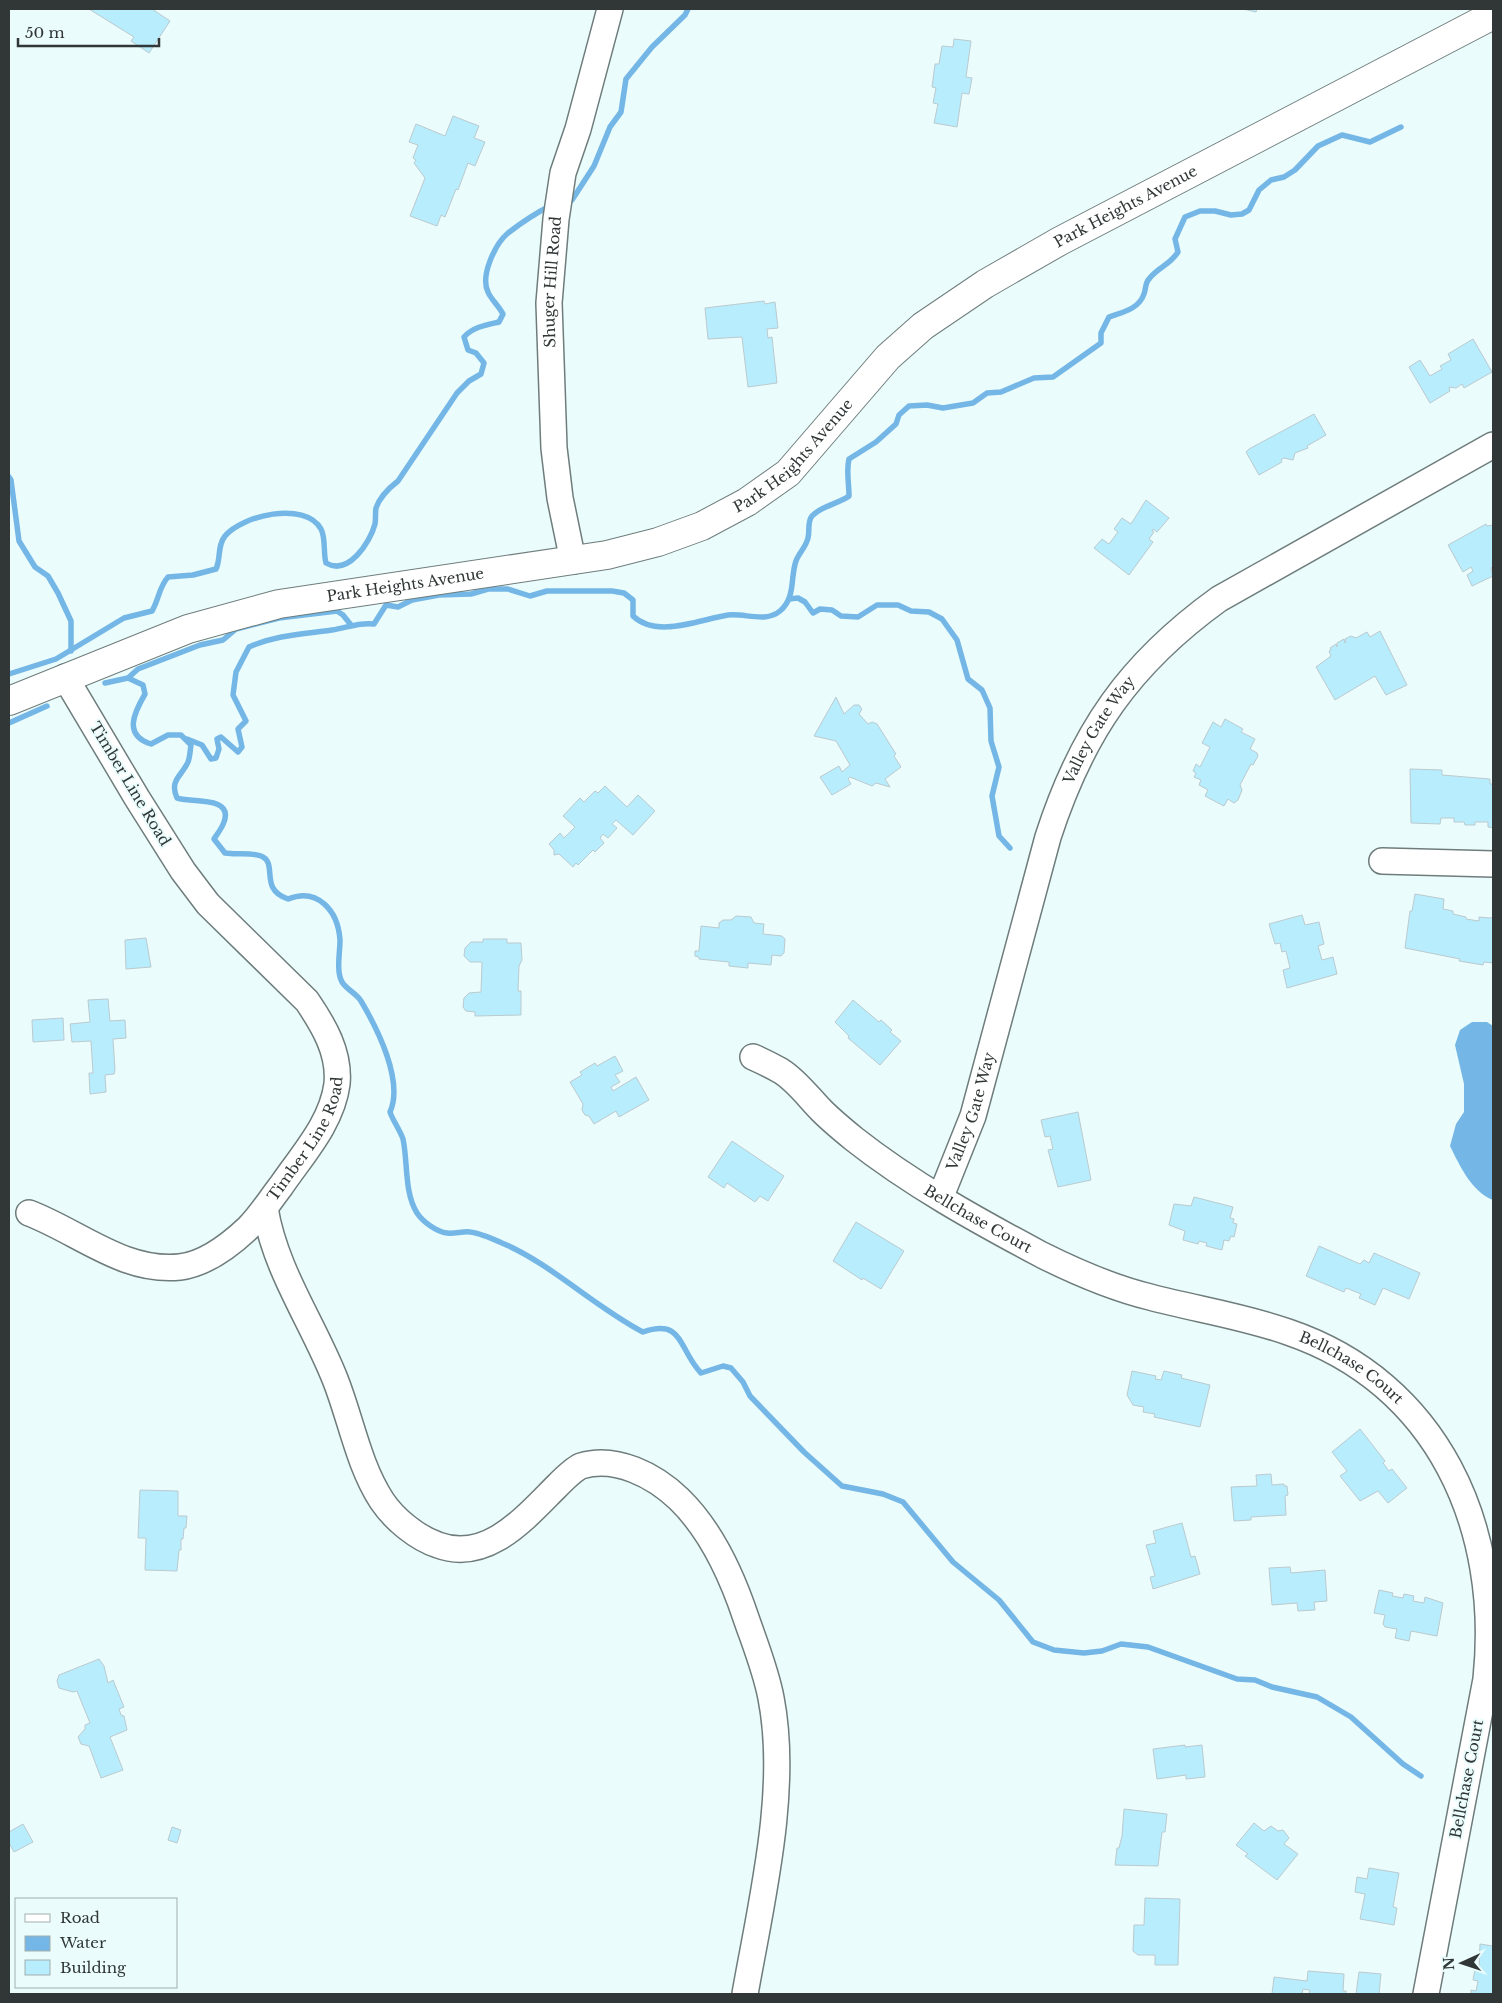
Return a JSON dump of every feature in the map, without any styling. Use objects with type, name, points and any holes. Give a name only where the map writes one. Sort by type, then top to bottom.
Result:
[{"type":"main road","name":"Park Heights Avenue","points":[[9,701],[188,629],[279,604],[573,561],[658,542],[702,526],[747,502],[788,473],[888,357],[947,308],[1060,241],[1493,16]]},
{"type":"street","name":"Shuger Hill Road","points":[[573,561],[560,498],[554,448],[549,303],[560,192],[610,9]]},
{"type":"street","name":"Valley Gate Way","points":[[941,1196],[973,1116],[1048,837],[1062,793],[1086,744],[1130,679],[1181,627],[1219,599],[1493,445]]},
{"type":"street","name":"Timber Line Road","points":[[29,1213],[71,1231],[135,1264],[159,1268],[182,1267],[206,1258],[232,1242],[266,1208],[330,1112],[337,1084],[336,1063],[330,1038],[307,1001],[208,904],[183,870],[65,677]]},
{"type":"street","points":[[1382,861],[1493,864]]},
{"type":"street","name":"Bellchase Court","points":[[753,1057],[782,1072],[854,1139],[898,1170],[995,1229],[1094,1279],[1147,1297],[1286,1331],[1344,1355],[1390,1392],[1417,1419],[1440,1447],[1464,1493],[1482,1542],[1490,1585],[1492,1616],[1491,1646],[1486,1679],[1426,1994]]},
{"type":"street","points":[[266,1208],[270,1234],[279,1262],[334,1378],[362,1463],[383,1502],[406,1527],[436,1545],[444,1547],[459,1550],[485,1544],[512,1530],[560,1482],[580,1467],[604,1464],[638,1470],[667,1487],[689,1509],[722,1560],[738,1593],[771,1697],[776,1749],[773,1834],[745,1994]]},
{"type":"water","points":[[1472,1022],[1487,1022],[1493,1026],[1493,1200],[1478,1191],[1472,1184],[1462,1170],[1450,1146],[1456,1124],[1464,1112],[1464,1084],[1455,1045],[1460,1030]]},
{"type":"building","points":[[89,9],[152,9],[170,21],[149,53],[131,41],[134,37]]},
{"type":"building","points":[[1243,9],[1257,9],[1256,12]]},
{"type":"building","points":[[954,39],[971,41],[966,77],[972,78],[969,94],[962,93],[957,127],[934,123],[938,104],[933,103],[936,88],[932,87],[935,64],[939,64],[942,46],[953,47]]},
{"type":"building","points":[[453,116],[479,126],[474,138],[485,142],[475,166],[468,163],[445,217],[441,215],[437,226],[410,216],[425,178],[414,163],[416,160],[413,158],[418,145],[409,142],[416,124],[445,136]]},
{"type":"building","points":[[764,301],[765,304],[775,302],[778,328],[767,329],[768,338],[772,337],[777,383],[748,387],[742,337],[708,339],[705,308]]},
{"type":"building","points":[[1473,339],[1492,372],[1464,388],[1462,384],[1456,388],[1449,387],[1450,391],[1430,403],[1409,367],[1420,360],[1430,376],[1442,369],[1440,366],[1451,360],[1448,354]]},
{"type":"building","points":[[1314,414],[1326,435],[1307,446],[1308,448],[1295,453],[1293,460],[1284,458],[1281,460],[1282,462],[1259,475],[1246,452]]},
{"type":"building","points":[[1146,500],[1169,518],[1157,532],[1153,529],[1152,531],[1154,532],[1149,539],[1153,542],[1129,575],[1094,548],[1102,539],[1109,544],[1118,532],[1114,529],[1122,518],[1131,524]]},
{"type":"building","points":[[1486,524],[1487,526],[1493,525],[1493,566],[1491,568],[1493,576],[1472,586],[1467,575],[1473,571],[1471,567],[1463,572],[1448,545]]},
{"type":"building","points":[[1380,631],[1407,685],[1386,695],[1375,676],[1335,700],[1316,667],[1331,656],[1330,648],[1336,644],[1337,647],[1337,643],[1344,639],[1345,643],[1345,639],[1351,636],[1356,638],[1367,632],[1370,637]]},
{"type":"building","points":[[836,697],[844,714],[854,705],[859,705],[862,709],[859,714],[868,724],[872,722],[877,724],[896,754],[894,756],[901,767],[885,779],[890,787],[876,783],[872,786],[850,777],[848,779],[851,784],[832,795],[820,777],[839,766],[842,772],[850,765],[836,741],[814,736]]},
{"type":"building","points":[[1225,719],[1243,729],[1241,732],[1255,739],[1250,749],[1257,753],[1258,756],[1253,765],[1251,764],[1240,785],[1242,790],[1238,800],[1234,803],[1228,799],[1224,806],[1205,796],[1208,790],[1199,785],[1201,780],[1194,777],[1196,773],[1193,771],[1196,764],[1200,767],[1210,747],[1202,743],[1213,722],[1221,727]]},
{"type":"building","points":[[1410,769],[1442,770],[1442,775],[1490,779],[1490,784],[1493,784],[1493,828],[1488,827],[1488,822],[1475,822],[1475,825],[1465,825],[1464,822],[1454,822],[1454,818],[1441,818],[1440,824],[1411,823]]},
{"type":"building","points":[[605,786],[627,807],[638,795],[655,811],[633,835],[616,820],[612,824],[617,828],[608,838],[603,834],[600,838],[604,843],[595,852],[593,850],[578,865],[576,863],[573,867],[559,854],[554,855],[554,850],[549,844],[560,833],[564,838],[575,827],[563,816],[580,798],[584,802],[595,791],[598,793]]},
{"type":"building","points":[[1415,894],[1444,899],[1443,909],[1453,911],[1453,914],[1466,917],[1466,919],[1479,921],[1479,917],[1493,917],[1493,963],[1484,962],[1483,965],[1459,961],[1460,959],[1405,948],[1410,911],[1412,911]]},
{"type":"building","points":[[1302,915],[1305,925],[1319,922],[1324,944],[1318,946],[1322,960],[1333,957],[1337,974],[1287,988],[1283,970],[1290,968],[1286,951],[1282,952],[1280,943],[1275,944],[1269,924]]},
{"type":"building","points":[[736,916],[751,917],[754,923],[764,924],[763,934],[782,936],[785,939],[784,953],[781,956],[772,955],[771,965],[748,963],[748,968],[729,966],[729,962],[699,959],[699,957],[695,956],[695,951],[699,951],[701,926],[719,928],[719,923],[723,920],[731,920]]},
{"type":"building","points":[[146,938],[151,967],[126,969],[125,940]]},
{"type":"building","points":[[483,939],[507,939],[507,943],[521,943],[522,960],[519,966],[518,991],[521,991],[521,1015],[475,1016],[475,1012],[466,1011],[463,1007],[464,998],[469,993],[481,992],[482,962],[470,962],[464,956],[465,948],[471,942],[483,942]]},
{"type":"building","points":[[108,999],[110,1021],[125,1020],[126,1038],[113,1039],[115,1070],[114,1074],[105,1075],[106,1092],[90,1094],[89,1073],[93,1073],[91,1041],[72,1042],[70,1024],[90,1022],[88,1000]]},
{"type":"building","points":[[853,1000],[879,1022],[881,1020],[892,1030],[890,1032],[901,1041],[880,1065],[848,1038],[849,1036],[835,1022]]},
{"type":"building","points":[[63,1018],[64,1040],[33,1042],[32,1020]]},
{"type":"building","points":[[615,1056],[623,1071],[615,1075],[620,1082],[611,1087],[613,1091],[636,1077],[649,1100],[619,1117],[616,1111],[594,1124],[582,1110],[583,1104],[570,1082],[582,1075],[580,1072],[595,1063],[597,1066]]},
{"type":"building","points":[[1078,1112],[1091,1180],[1058,1187],[1048,1150],[1053,1149],[1050,1136],[1045,1137],[1041,1120]]},
{"type":"building","points":[[732,1141],[784,1176],[768,1201],[760,1196],[755,1202],[727,1183],[724,1188],[708,1177]]},
{"type":"building","points":[[1194,1197],[1233,1207],[1230,1218],[1234,1219],[1233,1223],[1237,1224],[1234,1237],[1231,1236],[1229,1241],[1224,1240],[1222,1250],[1206,1246],[1207,1243],[1199,1241],[1198,1244],[1183,1240],[1185,1231],[1169,1225],[1174,1204],[1191,1206]]},
{"type":"building","points":[[856,1222],[904,1251],[881,1289],[863,1278],[862,1280],[833,1261]]},
{"type":"building","points":[[1319,1246],[1360,1264],[1364,1260],[1369,1263],[1374,1253],[1420,1273],[1409,1299],[1383,1288],[1375,1305],[1359,1298],[1361,1294],[1346,1288],[1344,1292],[1306,1276]]},
{"type":"building","points":[[1132,1371],[1156,1376],[1155,1379],[1161,1380],[1164,1371],[1182,1375],[1181,1378],[1210,1385],[1200,1427],[1154,1417],[1155,1414],[1143,1412],[1144,1407],[1133,1405],[1127,1395]]},
{"type":"building","points":[[1360,1429],[1385,1461],[1383,1463],[1389,1471],[1392,1469],[1407,1488],[1388,1503],[1378,1491],[1360,1501],[1340,1476],[1347,1471],[1332,1452]]},
{"type":"building","points":[[1271,1474],[1272,1485],[1284,1484],[1284,1486],[1287,1486],[1288,1495],[1285,1496],[1286,1515],[1251,1517],[1251,1520],[1234,1521],[1231,1487],[1257,1486],[1256,1475]]},
{"type":"building","points":[[140,1490],[178,1491],[178,1516],[187,1516],[186,1528],[184,1528],[183,1539],[181,1539],[181,1550],[179,1550],[177,1571],[145,1570],[146,1538],[138,1538]]},
{"type":"building","points":[[1182,1523],[1191,1557],[1195,1556],[1200,1574],[1153,1589],[1150,1577],[1155,1576],[1146,1545],[1156,1543],[1153,1531]]},
{"type":"building","points":[[1290,1567],[1291,1573],[1325,1570],[1327,1601],[1314,1602],[1315,1610],[1298,1611],[1297,1603],[1272,1605],[1269,1568]]},
{"type":"building","points":[[1379,1590],[1393,1593],[1392,1596],[1403,1598],[1404,1594],[1414,1596],[1413,1601],[1424,1603],[1425,1597],[1443,1603],[1437,1636],[1411,1631],[1409,1641],[1395,1638],[1397,1629],[1385,1627],[1383,1624],[1385,1615],[1374,1613]]},
{"type":"building","points":[[99,1659],[104,1666],[108,1683],[113,1680],[124,1707],[119,1709],[121,1715],[124,1716],[127,1730],[110,1737],[123,1770],[101,1778],[89,1746],[81,1744],[78,1737],[85,1729],[85,1725],[90,1723],[77,1691],[73,1692],[59,1688],[57,1681],[59,1675]]},
{"type":"building","points":[[1185,1745],[1185,1747],[1202,1745],[1205,1777],[1186,1779],[1186,1775],[1157,1779],[1153,1749]]},
{"type":"building","points":[[1124,1809],[1167,1814],[1165,1832],[1162,1832],[1158,1866],[1115,1865],[1117,1848],[1119,1848],[1122,1836]]},
{"type":"building","points":[[1254,1823],[1264,1831],[1271,1826],[1278,1831],[1283,1830],[1289,1838],[1284,1844],[1298,1854],[1277,1880],[1245,1856],[1248,1854],[1236,1845]]},
{"type":"building","points":[[23,1824],[33,1842],[14,1852],[9,1843],[9,1832]]},
{"type":"building","points":[[172,1827],[181,1830],[177,1843],[168,1840]]},
{"type":"building","points":[[1369,1868],[1399,1873],[1393,1907],[1397,1908],[1394,1925],[1360,1919],[1365,1894],[1355,1892],[1357,1877],[1367,1879]]},
{"type":"building","points":[[1145,1898],[1180,1899],[1178,1965],[1155,1965],[1155,1955],[1138,1955],[1133,1951],[1134,1925],[1144,1925]]},
{"type":"building","points":[[1480,1944],[1493,1946],[1493,1994],[1471,1994],[1471,1990],[1476,1991],[1478,1981],[1473,1980],[1475,1969],[1479,1970]]},
{"type":"building","points":[[1308,1971],[1344,1974],[1343,1991],[1346,1991],[1346,1994],[1309,1994],[1310,1990],[1303,1989],[1302,1994],[1272,1994],[1274,1977],[1307,1981]]},
{"type":"building","points":[[1359,1972],[1381,1974],[1379,1994],[1356,1994]]},
{"type":"waterway","points":[[564,202],[572,200],[594,166],[610,127],[621,112],[626,79],[652,47],[685,15],[688,9]]},
{"type":"waterway","points":[[187,739],[202,745],[211,759],[216,758],[219,749],[217,739],[221,737],[238,752],[242,747],[238,729],[246,721],[233,695],[236,672],[249,647],[269,640],[290,636],[358,624],[374,624],[386,605],[398,607],[412,600],[439,595],[471,594],[488,589],[508,589],[530,596],[547,591],[612,591],[624,593],[633,600],[633,616],[643,623],[654,626],[679,626],[728,615],[762,617],[774,615],[785,606],[791,594],[794,567],[809,535],[810,518],[820,510],[849,496],[849,459],[876,442],[896,424],[899,415],[909,406],[927,405],[943,408],[973,403],[987,393],[1001,392],[1034,378],[1053,377],[1101,343],[1101,333],[1109,317],[1134,307],[1142,299],[1146,284],[1152,275],[1178,252],[1175,239],[1185,217],[1200,211],[1215,211],[1231,215],[1242,214],[1249,210],[1259,190],[1271,180],[1284,177],[1295,170],[1318,146],[1342,135],[1370,142],[1401,127]]},
{"type":"waterway","points":[[9,674],[56,659],[124,618],[152,611],[168,577],[193,575],[216,569],[221,544],[225,536],[244,522],[258,517],[288,513],[302,515],[313,520],[321,529],[326,563],[334,566],[342,565],[357,556],[372,532],[375,524],[376,508],[382,496],[398,481],[457,393],[469,381],[481,374],[484,363],[476,353],[468,350],[464,337],[485,325],[499,322],[503,314],[489,294],[486,285],[487,269],[494,252],[508,233],[550,206]]},
{"type":"waterway","points":[[9,477],[11,480],[19,541],[35,567],[48,576],[58,593],[71,621],[71,651]]},
{"type":"waterway","points":[[789,599],[798,598],[805,602],[813,613],[820,609],[832,610],[841,616],[858,617],[877,605],[898,605],[911,611],[929,612],[942,619],[957,640],[968,679],[982,690],[990,708],[991,741],[999,767],[992,796],[999,836],[1010,848]]},
{"type":"waterway","points":[[105,683],[128,678],[138,669],[200,645],[223,640],[236,629],[279,618],[337,611],[351,625]]},
{"type":"waterway","points":[[128,678],[143,685],[145,694],[137,709],[133,723],[137,735],[142,740],[151,744],[168,735],[181,735],[191,745],[188,762],[175,782],[174,787],[177,798],[208,802],[222,808],[225,813],[224,822],[214,839],[225,853],[261,856],[269,864],[271,883],[279,895],[288,899],[308,896],[317,899],[331,911],[340,940],[340,978],[344,985],[361,1001],[387,1055],[394,1085],[390,1112],[403,1139],[410,1196],[417,1213],[426,1223],[443,1232],[474,1233],[498,1241],[538,1262],[607,1310],[643,1332],[656,1329],[666,1329],[673,1332],[679,1338],[701,1373],[723,1366],[731,1368],[743,1382],[750,1396],[804,1452],[842,1486],[883,1494],[903,1502],[953,1562],[999,1600],[1033,1642],[1054,1650],[1084,1653],[1102,1651],[1121,1644],[1148,1647],[1237,1679],[1255,1680],[1272,1687],[1317,1697],[1351,1717],[1403,1764],[1421,1776]]},
{"type":"waterway","points":[[9,723],[47,706]]}]
